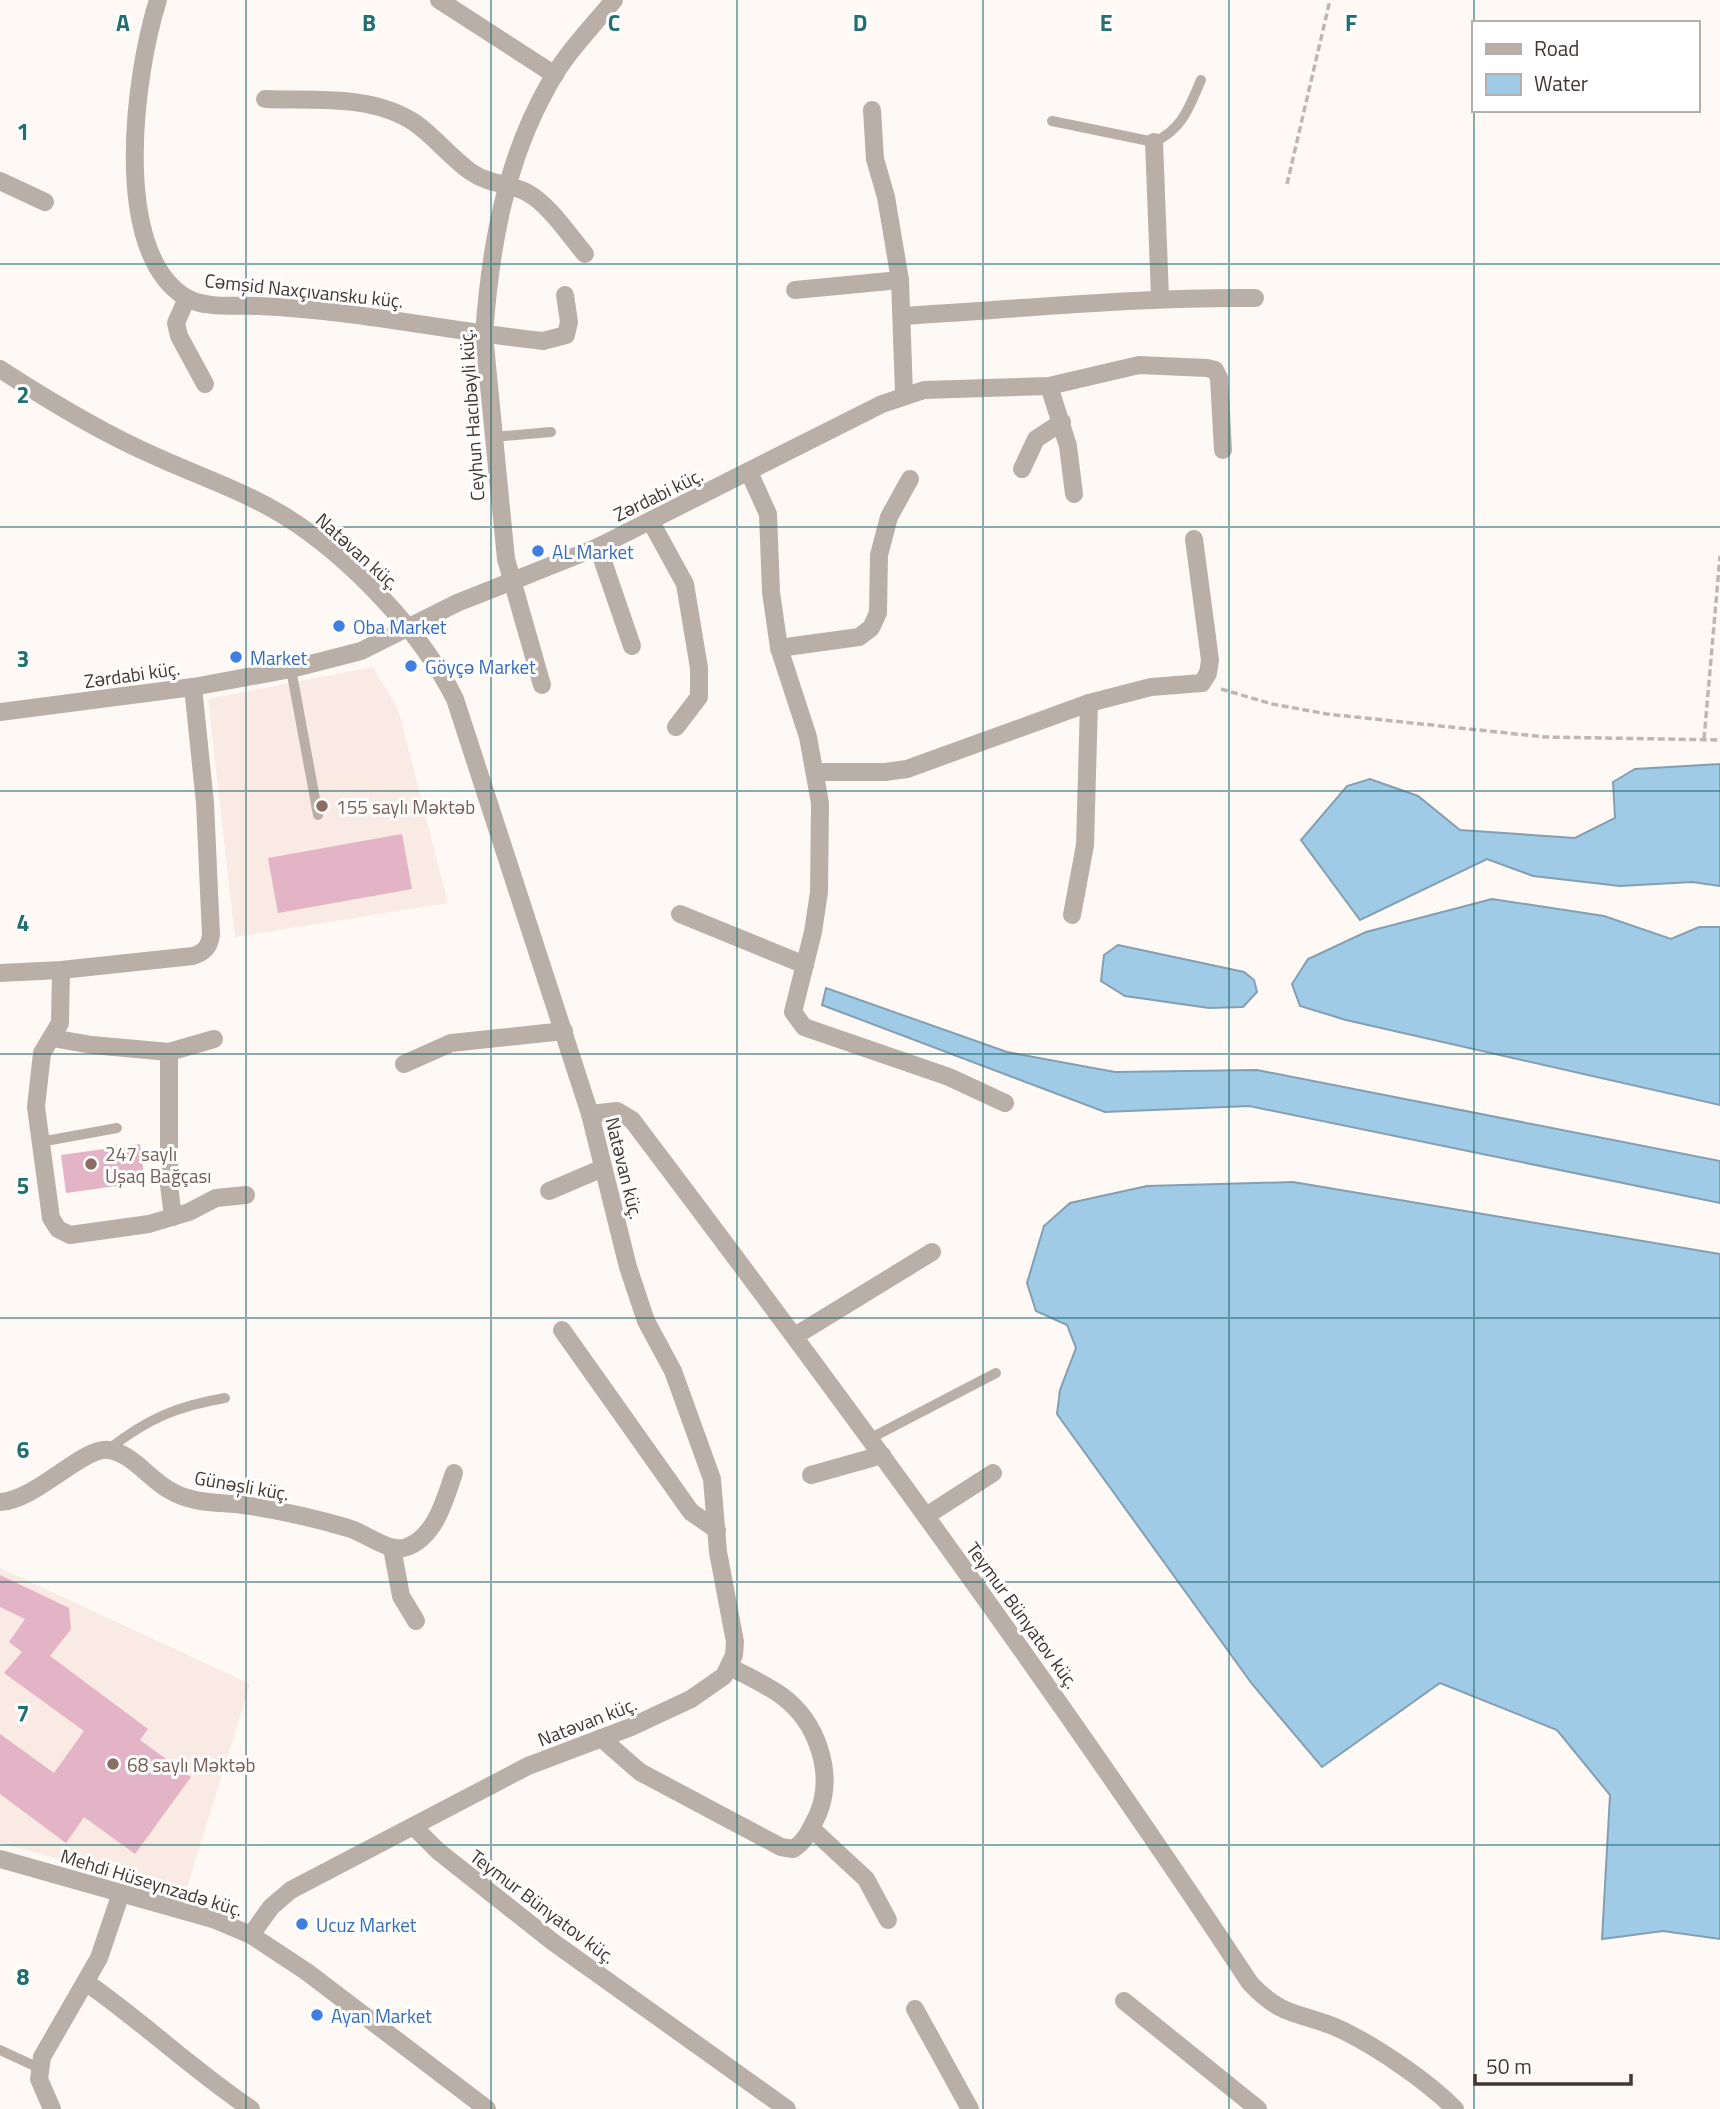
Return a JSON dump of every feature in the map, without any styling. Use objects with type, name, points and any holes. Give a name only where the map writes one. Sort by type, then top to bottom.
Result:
[{"type":"street","name":"Cəmşid Naxçıvansku küç.","points":[[158,0],[147,33],[139,93],[136,174],[139,222],[153,264],[170,286],[187,298],[201,303],[302,307],[362,314],[484,335],[544,341],[560,339],[566,335],[569,321],[565,295]]},
{"type":"street","name":"Ceyhun Hacıbəyli küç.","points":[[542,685],[510,584],[500,522],[484,335],[500,205],[531,122],[555,75],[614,0]]},
{"type":"street","points":[[447,2],[555,75]]},
{"type":"street","points":[[265,99],[369,104],[396,112],[416,124],[472,172],[506,188],[524,191],[538,200],[584,254]]},
{"type":"street","points":[[872,110],[875,159],[886,197],[900,280],[904,394]]},
{"type":"street","points":[[1154,142],[1160,297]]},
{"type":"street","points":[[0,181],[44,202]]},
{"type":"street","points":[[795,290],[900,280]]},
{"type":"street","points":[[903,316],[1098,305],[1160,297],[1255,298]]},
{"type":"street","points":[[187,298],[176,323],[179,336],[205,384]]},
{"type":"street","name":"Zərdabi küç.","points":[[0,712],[193,687],[291,669],[361,651],[410,629],[457,603],[510,584],[651,522],[904,394],[947,388],[1021,390],[1139,365],[1215,370],[1219,379],[1223,450]]},
{"type":"street","name":"Natəvan küç.","points":[[0,369],[90,425],[239,492],[285,516],[367,583],[432,656],[455,699],[564,1031],[590,1114],[628,1267],[646,1321],[673,1371],[708,1469],[735,1642],[730,1667],[714,1684],[681,1705],[528,1766],[415,1828],[291,1891],[271,1908],[251,1935]]},
{"type":"street","points":[[1049,386],[1062,422],[1074,494]]},
{"type":"street","points":[[1022,469],[1036,439],[1062,422]]},
{"type":"street","points":[[749,472],[768,514],[771,592],[779,648],[817,772],[821,836],[818,892],[806,965],[793,1012],[804,1027],[949,1077],[1006,1103]]},
{"type":"street","points":[[779,648],[859,638],[871,628],[878,613],[879,555],[888,517],[910,479]]},
{"type":"street","points":[[651,522],[685,584],[699,668],[699,697],[676,727]]},
{"type":"street","points":[[817,772],[886,772],[907,769],[1090,704],[1151,687],[1202,683],[1208,673],[1210,660],[1194,539]]},
{"type":"street","points":[[598,547],[632,646]]},
{"type":"street","points":[[0,973],[61,970],[193,956],[203,952],[209,945],[211,935],[205,803],[193,687]]},
{"type":"street","points":[[1072,915],[1085,845],[1090,704]]},
{"type":"street","points":[[680,914],[806,965]]},
{"type":"street","points":[[61,970],[60,1023],[43,1053],[36,1107],[51,1217],[58,1229],[69,1235],[149,1224],[173,1217],[216,1198],[246,1195]]},
{"type":"street","points":[[404,1065],[451,1043],[564,1031]]},
{"type":"street","points":[[52,1038],[92,1045],[169,1052],[214,1039]]},
{"type":"street","points":[[169,1052],[169,1185],[173,1217]]},
{"type":"street","name":"Teymur Bünyatov küç.","points":[[590,1114],[617,1111],[632,1120],[871,1438],[1063,1707],[1250,1983],[1275,2007],[1341,2030],[1363,2042],[1455,2109]]},
{"type":"street","points":[[549,1191],[603,1168]]},
{"type":"street","points":[[795,1336],[932,1252]]},
{"type":"street","points":[[562,1330],[691,1512],[717,1530]]},
{"type":"street","points":[[0,1502],[30,1493],[93,1453],[108,1450]]},
{"type":"street","name":"Günəşli küç.","points":[[108,1450],[125,1457],[171,1492],[186,1498],[274,1510],[348,1528],[392,1548]]},
{"type":"street","points":[[811,1475],[882,1455]]},
{"type":"street","points":[[416,1621],[401,1596],[392,1548],[406,1548],[430,1527],[440,1514],[454,1473]]},
{"type":"street","points":[[926,1516],[993,1473]]},
{"type":"street","points":[[601,1738],[640,1772],[781,1847],[793,1849],[799,1846],[811,1828],[824,1795],[824,1764],[819,1745],[796,1710],[784,1698],[730,1667]]},
{"type":"street","name":"Teymur Bünyatov küç.","points":[[415,1828],[438,1851],[553,1941],[787,2109]]},
{"type":"street","points":[[811,1828],[860,1873],[888,1920]]},
{"type":"street","name":"Mehdi Hüseynzadə küç.","points":[[0,1858],[213,1919],[251,1935],[296,1965],[487,2109]]},
{"type":"street","points":[[52,2109],[38,2079],[42,2057],[87,1983],[99,1958],[121,1894]]},
{"type":"street","points":[[87,1983],[128,2012],[207,2079],[251,2109]]},
{"type":"street","points":[[1124,2001],[1258,2109]]},
{"type":"street","points":[[915,2009],[970,2109]]},
{"type":"lane","points":[[1052,121],[1154,142],[1177,128],[1185,117],[1201,80]]},
{"type":"lane","points":[[493,437],[551,432]]},
{"type":"lane","points":[[291,669],[318,815]]},
{"type":"lane","points":[[40,1142],[117,1128]]},
{"type":"lane","points":[[871,1438],[996,1373]]},
{"type":"lane","points":[[108,1450],[140,1424],[168,1412],[225,1398]]},
{"type":"lane","points":[[0,2050],[39,2068]]},
{"type":"path","points":[[1287,184],[1330,0]]},
{"type":"path","points":[[1704,739],[1720,556]]},
{"type":"path","points":[[1202,683],[1272,704],[1327,714],[1545,737],[1720,740]]},
{"type":"shaded area","name":"155 saylı Məktəb","points":[[373,667],[398,709],[448,903],[235,937],[208,699]]},
{"type":"shaded area","name":"68 saylı Məktəb","points":[[0,1568],[250,1684],[185,1894],[0,1843]]},
{"type":"water","points":[[1720,764],[1720,886],[1692,882],[1620,886],[1533,876],[1487,859],[1360,920],[1301,840],[1347,786],[1370,779],[1418,796],[1460,830],[1575,838],[1615,818],[1613,782],[1635,769]]},
{"type":"water","points":[[1492,899],[1604,916],[1671,939],[1699,927],[1720,927],[1720,1105],[1346,1020],[1300,1006],[1292,984],[1308,959],[1366,932]]},
{"type":"water","points":[[1118,945],[1244,972],[1254,980],[1257,992],[1243,1007],[1209,1008],[1125,996],[1101,981],[1104,955]]},
{"type":"water","points":[[826,988],[1007,1052],[1115,1072],[1257,1070],[1720,1161],[1720,1203],[1249,1106],[1105,1112],[822,1005]]},
{"type":"water","points":[[1293,1182],[1720,1254],[1720,1939],[1663,1931],[1602,1939],[1610,1795],[1557,1730],[1440,1683],[1322,1767],[1252,1684],[1057,1414],[1060,1390],[1076,1348],[1067,1325],[1036,1311],[1027,1283],[1044,1226],[1070,1203],[1147,1186]]},
{"type":"building","points":[[402,834],[412,889],[278,913],[268,858]]},
{"type":"building","points":[[140,1144],[145,1182],[66,1193],[61,1155]]},
{"type":"building","points":[[0,1575],[69,1608],[71,1629],[50,1656],[148,1729],[140,1740],[191,1777],[135,1854],[84,1817],[66,1843],[0,1794],[0,1734],[54,1773],[84,1731],[4,1673],[22,1652],[9,1642],[25,1619],[0,1607]]},
{"type":"place","name":"AL Market","points":[[538,551]]},
{"type":"place","name":"Oba Market","points":[[339,626]]},
{"type":"place","name":"Market","points":[[236,657]]},
{"type":"place","name":"Göyçə Market","points":[[411,666]]},
{"type":"place","name":"155 saylı Məktəb","points":[[322,806]]},
{"type":"place","name":"247 saylı Uşaq Bağçası","points":[[91,1164]]},
{"type":"place","name":"68 saylı Məktəb","points":[[113,1764]]},
{"type":"place","name":"Ucuz Market","points":[[302,1924]]},
{"type":"place","name":"Ayan Market","points":[[317,2015]]}]
